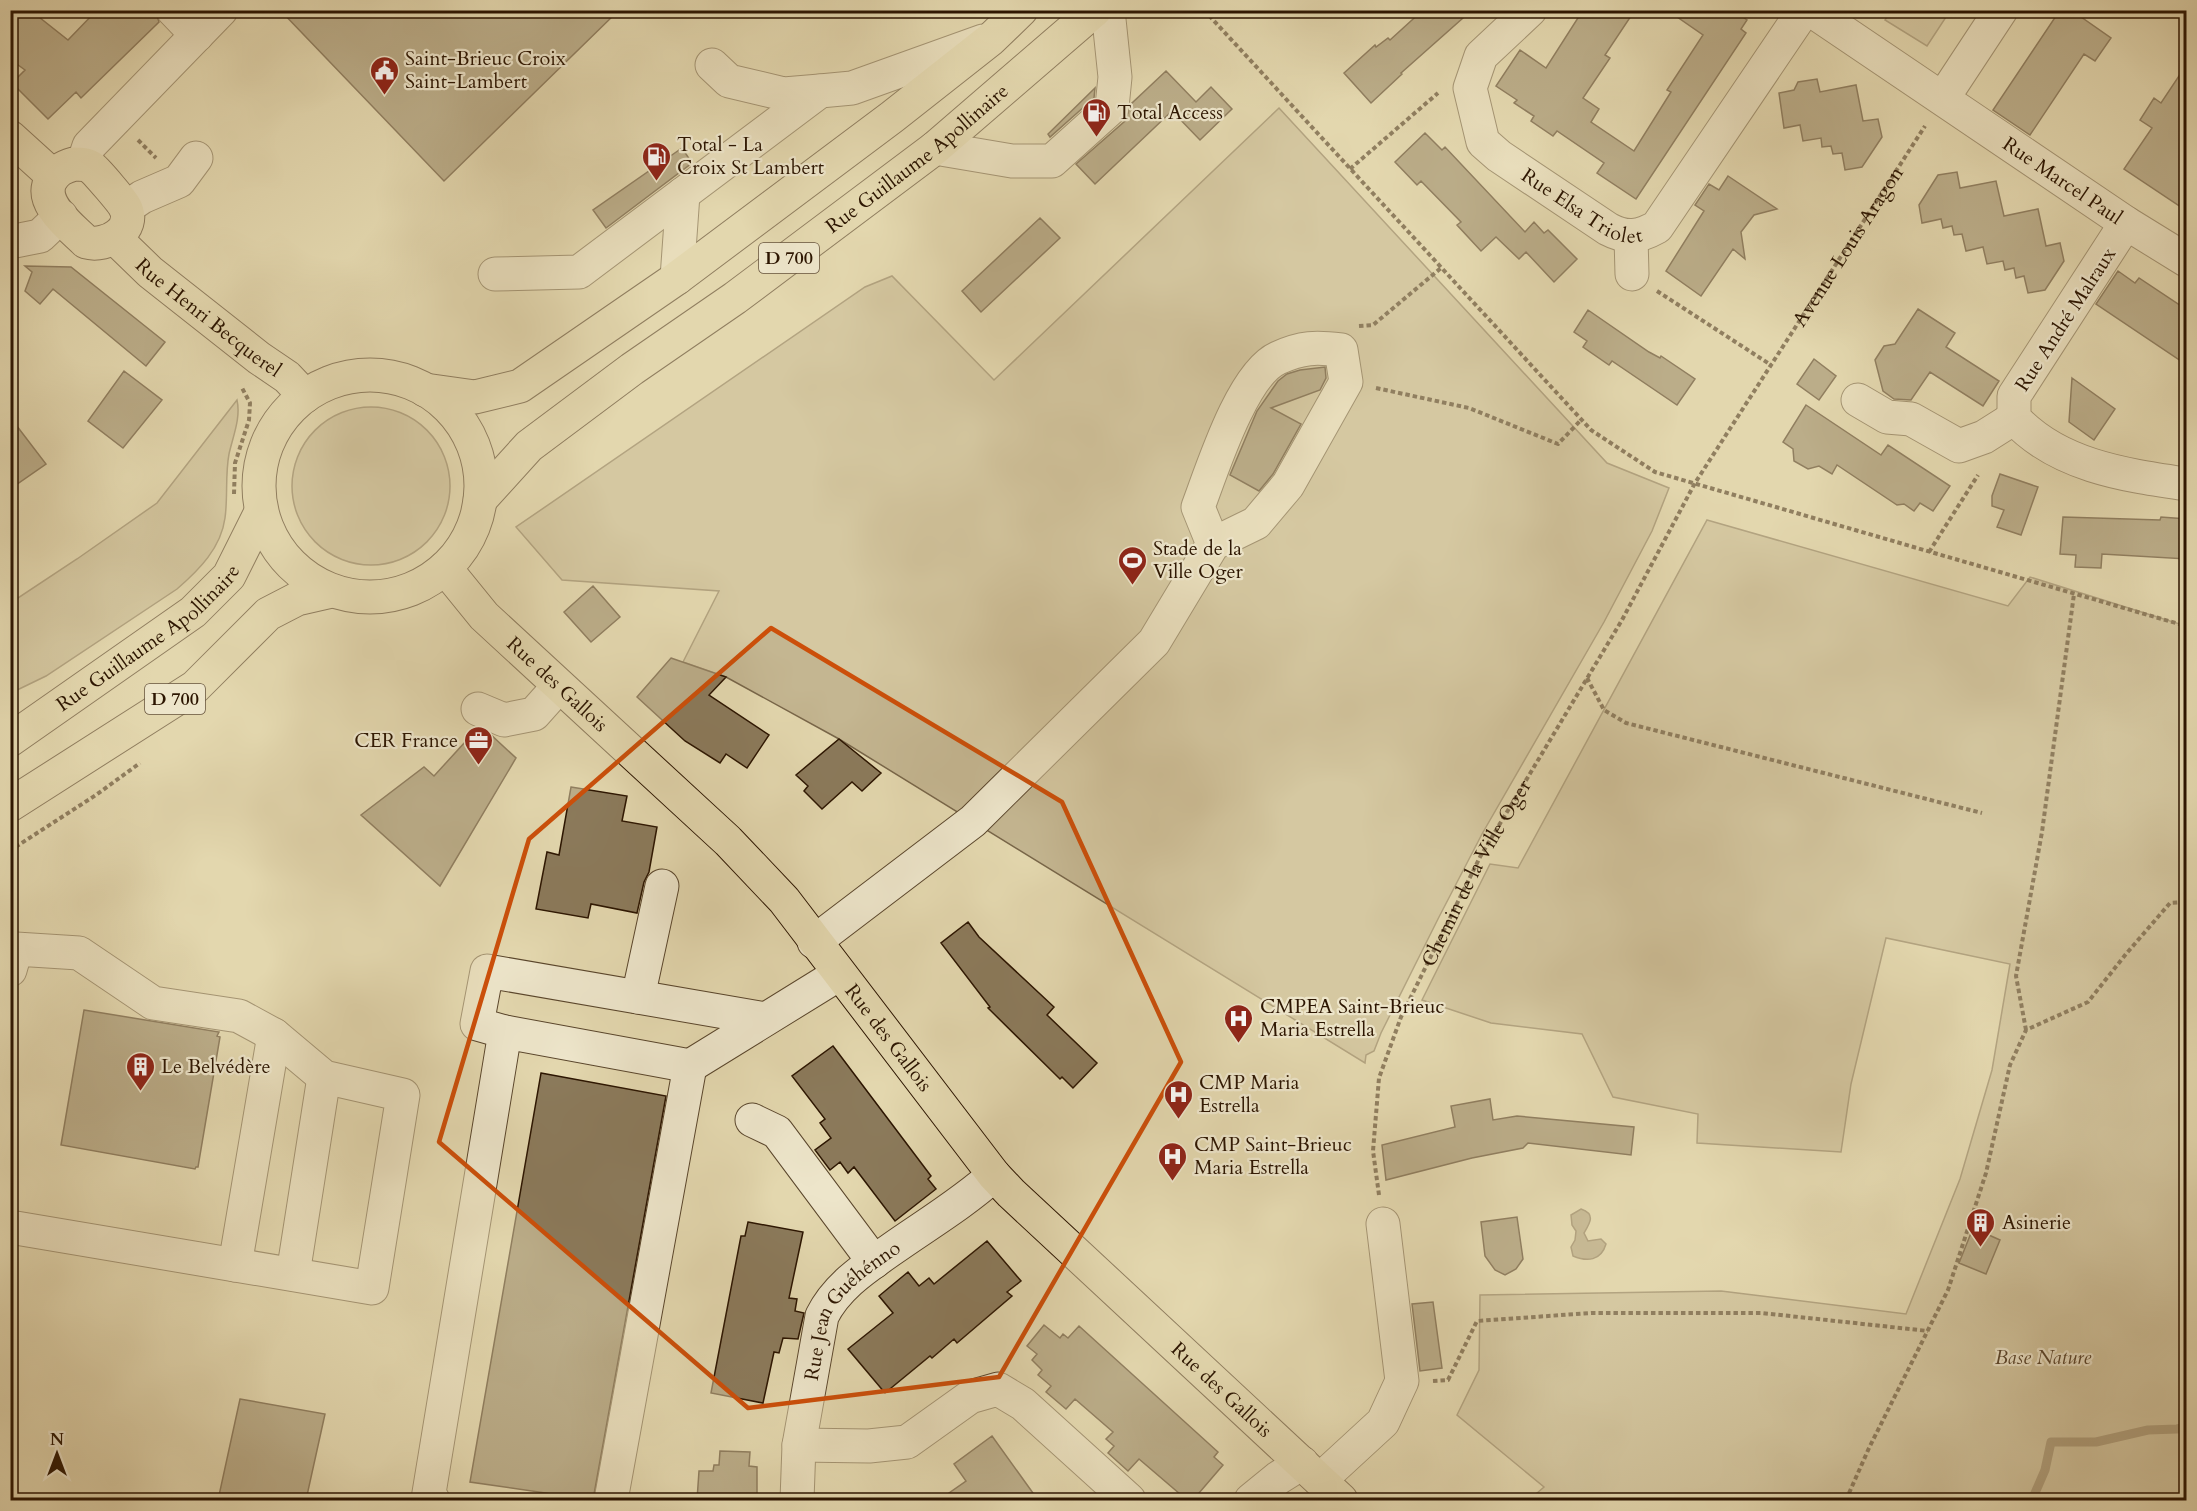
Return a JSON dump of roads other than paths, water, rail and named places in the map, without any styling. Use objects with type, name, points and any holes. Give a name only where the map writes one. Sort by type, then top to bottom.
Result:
[{"type":"main road","name":"D 700","points":[[424,390],[475,397],[520,386],[677,278],[892,117],[990,39],[1021,10]]},
{"type":"main road","name":"Rue Guillaume Apollinaire","points":[[480,500],[529,446],[632,369],[744,291],[935,148],[1095,10]]},
{"type":"main road","points":[[10,137],[53,176]]},
{"type":"main road","points":[[83,164],[66,166],[53,176],[47,193],[49,202],[86,242],[102,244],[121,223]]},
{"type":"main road","name":"Rue Henri Becquerel","points":[[83,164],[91,168],[150,272],[259,358],[287,377],[305,396]]},
{"type":"main road","points":[[364,375],[395,378],[424,390],[450,410],[469,437],[479,467],[480,500],[474,525],[462,548],[445,568],[420,585],[392,595],[362,597],[332,591],[300,573],[275,546],[247,505],[258,479],[265,447],[281,419],[305,396],[333,381],[364,375]]},
{"type":"main road","name":"Rue Guillaume Apollinaire","points":[[10,740],[193,612],[229,576],[247,505]]},
{"type":"main road","name":"Rue des Gallois","points":[[445,568],[484,616],[728,841],[784,900],[994,1175],[1321,1481]]},
{"type":"main road","name":"D 700","points":[[10,805],[195,687],[268,614],[297,599],[332,591]]},
{"type":"main road","points":[[10,722],[54,710]]},
{"type":"street","points":[[173,10],[197,34]]},
{"type":"street","points":[[83,164],[89,146],[221,10]]},
{"type":"street","points":[[935,148],[1012,161],[1052,161],[1112,107],[1115,77],[1108,10]]},
{"type":"street","name":"Rue Elsa Triolet","points":[[1530,10],[1481,56],[1470,88],[1484,142],[1499,156],[1608,230],[1631,237],[1643,235],[1658,227],[1804,10]]},
{"type":"street","points":[[1811,10],[1943,98],[2001,10]]},
{"type":"street","points":[[712,65],[729,81],[773,92],[784,94],[820,91],[852,88],[990,39]]},
{"type":"street","points":[[495,274],[579,272],[820,91]]},
{"type":"street","name":"Rue Marcel Paul","points":[[1943,98],[2126,223],[2187,260]]},
{"type":"street","points":[[121,223],[142,197],[188,170]]},
{"type":"street","points":[[677,278],[682,194]]},
{"type":"street","points":[[10,242],[40,236],[62,216]]},
{"type":"street","name":"Rue André Malraux","points":[[2126,223],[2014,396],[2014,418],[2029,434],[2060,452],[2090,465],[2125,476],[2187,484]]},
{"type":"street","points":[[1631,237],[1632,274]]},
{"type":"street","points":[[814,942],[973,821],[1154,642],[1213,544],[1256,523],[1288,485],[1346,382],[1341,350],[1312,346],[1276,358],[1258,376],[1232,417],[1198,507],[1213,544]]},
{"type":"street","name":"Rue André Malraux","points":[[1858,400],[1887,417],[1911,419],[1959,446],[1983,437],[2014,418]]},
{"type":"street","points":[[478,709],[504,720],[534,714],[560,686]]},
{"type":"street","points":[[638,997],[662,886]]},
{"type":"street","points":[[10,970],[16,949],[80,953],[153,1003],[239,1016],[274,1035],[324,1077],[403,1095],[372,1288],[10,1227]]},
{"type":"street","points":[[765,1019],[487,971],[477,1024],[505,1032],[690,1066],[839,974]]},
{"type":"street","points":[[433,1500],[428,1499],[505,1032]]},
{"type":"street","points":[[235,1265],[274,1035]]},
{"type":"street","points":[[611,1500],[690,1066]]},
{"type":"street","points":[[293,1274],[324,1077]]},
{"type":"street","points":[[752,1120],[777,1132],[874,1262]]},
{"type":"street","name":"Rue Jean Guéhénno","points":[[797,1500],[799,1445],[822,1316],[830,1302],[843,1287],[874,1262],[994,1175]]},
{"type":"street","points":[[1251,1500],[1278,1478],[1321,1481],[1383,1422],[1402,1381],[1383,1224]]},
{"type":"street","points":[[799,1445],[870,1446],[907,1442],[970,1397],[998,1389],[1023,1404],[1130,1500]]},
{"type":"waterway","points":[[2032,1500],[2045,1470],[2051,1442],[2096,1442],[2148,1430],[2186,1427]]},
{"type":"place","name":"Saint-Brieuc Croix Saint-Lambert","points":[[384,96]]},
{"type":"place","name":"Total Access","points":[[1096,138]]},
{"type":"place","name":"Total - La Croix St Lambert","points":[[656,182]]},
{"type":"place","name":"Stade de la Ville Oger","points":[[1132,586]]},
{"type":"place","name":"CER France","points":[[479,766]]},
{"type":"place","name":"CMPEA Saint-Brieuc Maria Estrella","points":[[1239,1044]]},
{"type":"place","name":"Le Belvédère","points":[[140,1092]]},
{"type":"place","name":"CMP Maria Estrella","points":[[1178,1120]]},
{"type":"place","name":"CMP Saint-Brieuc Maria Estrella","points":[[1173,1182]]},
{"type":"place","name":"Asinerie","points":[[1981,1248]]},
{"type":"park label","name":"Base Nature","points":[[2043,1357]]}]
